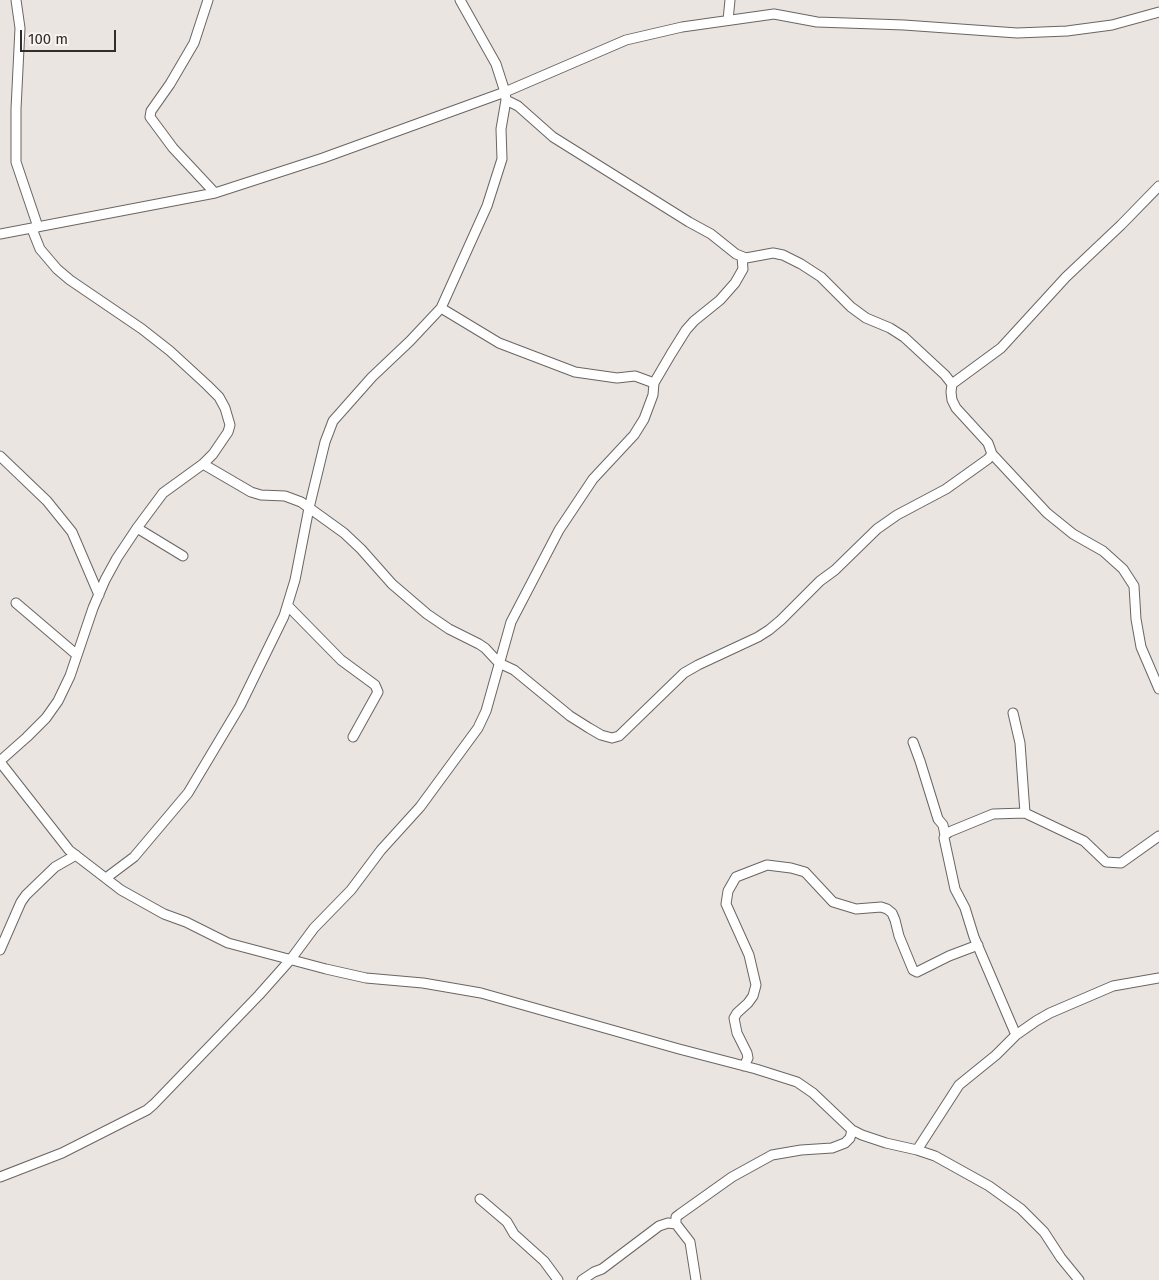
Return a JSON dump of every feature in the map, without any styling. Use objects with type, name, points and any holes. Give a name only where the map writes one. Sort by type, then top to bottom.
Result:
[{"type":"street","points":[[16,0],[20,28],[16,110],[16,162],[40,249],[56,269],[142,329],[219,396],[229,418],[230,425],[222,441],[203,464],[163,493],[137,528],[105,580],[70,676],[58,701],[46,718],[0,761],[70,850],[121,890],[164,914],[186,922],[228,943],[366,978],[423,983],[481,993],[797,1082],[812,1093],[852,1130],[862,1136],[935,1156],[989,1186],[1021,1209],[1044,1232],[1061,1258],[1079,1280]]},
{"type":"street","points":[[208,0],[194,43],[170,84],[151,111],[150,117],[173,148],[215,193]]},
{"type":"street","points":[[106,878],[134,857],[188,794],[240,706],[288,606],[325,442],[333,421],[372,377],[410,341],[440,308],[478,227],[500,167],[502,153],[501,129],[506,96],[496,64],[460,0]]},
{"type":"street","points":[[728,20],[730,0]]},
{"type":"street","points":[[0,234],[215,193],[506,96],[626,40],[682,27],[774,14],[817,22],[924,26],[1018,33],[1067,31],[1112,25],[1159,12]]},
{"type":"street","points":[[506,96],[553,137],[688,222],[712,234],[742,257],[783,255],[801,264],[821,277],[851,307],[866,318],[890,328],[904,337],[954,382]]},
{"type":"street","points":[[1159,186],[1066,277],[1001,348],[954,382],[950,392],[956,408],[988,443],[992,454],[1047,513],[1073,534],[1103,551],[1123,569],[1134,586],[1136,619],[1141,647],[1159,689]]},
{"type":"street","points":[[0,1177],[62,1153],[147,1110],[176,1082],[291,958],[314,928],[351,890],[381,850],[420,807],[478,728],[486,710],[511,622],[559,530],[593,479],[634,435],[644,419],[653,395],[654,383],[686,330],[720,300],[735,283],[743,269],[742,257]]},
{"type":"street","points":[[440,308],[499,343],[575,372],[617,378],[635,376],[654,383]]},
{"type":"street","points":[[203,464],[261,496],[285,496],[301,502],[344,533],[367,554],[392,584],[427,614],[449,629],[485,648],[499,663],[514,670],[570,716],[601,735],[612,738],[619,736],[684,673],[769,630],[804,595],[835,570],[877,529],[897,515],[960,480],[992,454]]},
{"type":"street","points":[[0,456],[47,500],[72,532],[99,595]]},
{"type":"street","points":[[137,528],[183,556]]},
{"type":"street","points":[[93,580],[105,580]]},
{"type":"street","points":[[16,603],[77,654]]},
{"type":"street","points":[[288,606],[341,660],[375,685],[378,692],[353,737]]},
{"type":"street","points":[[1013,713],[1020,743],[1025,813]]},
{"type":"street","points":[[913,742],[938,819],[943,825],[953,882],[1016,1035]]},
{"type":"street","points":[[945,835],[993,814],[1025,813],[1084,841],[1106,862],[1121,863],[1159,836]]},
{"type":"street","points":[[0,950],[21,902],[26,895],[55,866],[76,855]]},
{"type":"street","points":[[744,1066],[748,1058],[747,1053],[737,1033],[734,1018],[748,1003],[756,985],[750,955],[726,904],[728,891],[736,877],[767,865],[791,868],[805,872],[833,902],[856,909],[888,908],[896,920],[899,936],[914,970],[917,972],[949,956],[978,945]]},
{"type":"street","points":[[917,1150],[959,1085],[996,1056],[1016,1035],[1050,1013],[1113,986],[1159,978]]},
{"type":"street","points":[[696,1280],[690,1242],[676,1224],[676,1217],[716,1187],[746,1168],[772,1155],[832,1148],[845,1143],[850,1138],[852,1130]]},
{"type":"street","points":[[480,1199],[507,1222],[514,1234],[539,1256],[558,1280]]},
{"type":"street","points":[[582,1280],[602,1269],[659,1226],[668,1223],[676,1224]]}]
